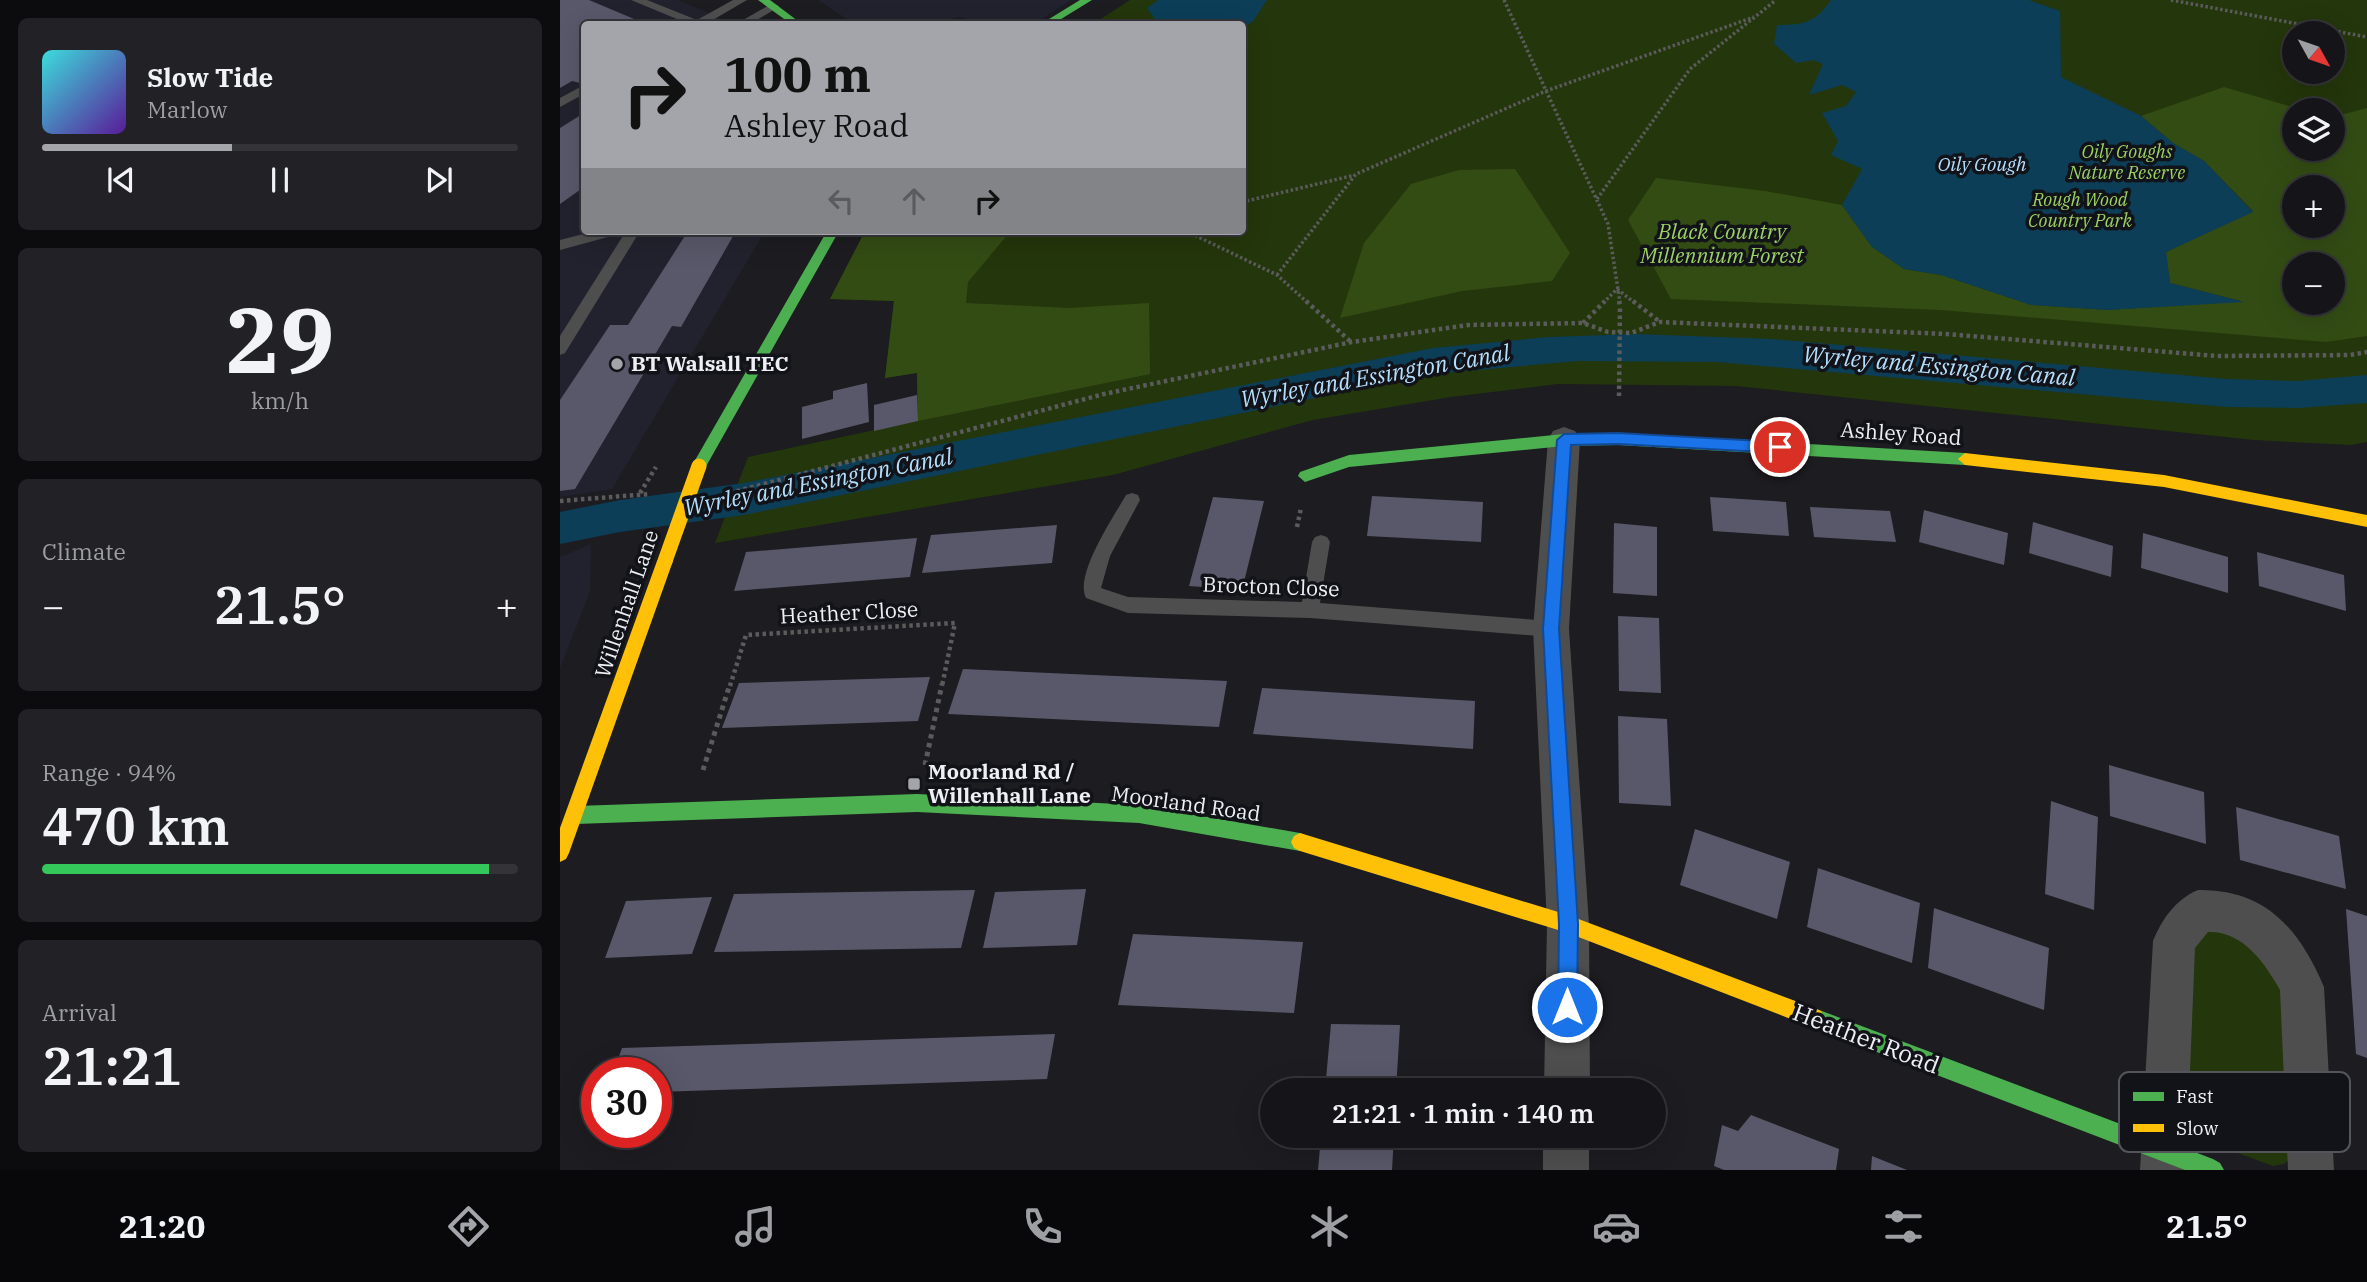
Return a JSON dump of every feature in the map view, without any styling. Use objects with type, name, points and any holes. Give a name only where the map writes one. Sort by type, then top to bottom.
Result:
[{"type":"street","points":[[1051,21],[1087,0]]},
{"type":"street","points":[[768,3],[793,21]]},
{"type":"street","name":"Willenhall Lane","points":[[560,853],[576,815],[699,466],[831,235]]},
{"type":"street","name":"Ashley Road","points":[[1305,476],[1349,461],[1564,440],[1618,439],[1941,456],[2164,481],[2367,521]]},
{"type":"street","points":[[1564,440],[1551,629],[1568,924],[1566,1078]]},
{"type":"street","name":"Moorland Road","points":[[576,815],[917,803],[1139,814],[1310,844],[1568,924]]},
{"type":"street","points":[[2168,1072],[2174,942],[2198,911],[2228,912],[2263,931],[2293,966],[2302,987],[2306,1072]]},
{"type":"street","name":"Heather Road","points":[[1568,924],[2119,1144]]},
{"type":"street","points":[[1566,1148],[1566,1170]]},
{"type":"street","name":"Heather Road","points":[[2139,1152],[2164,1162],[2213,1170]]},
{"type":"street","points":[[2310,1152],[2311,1170]]},
{"type":"lane","points":[[638,0],[690,21]]},
{"type":"lane","points":[[703,21],[741,0]]},
{"type":"lane","points":[[746,21],[768,3]]},
{"type":"lane","points":[[560,103],[581,91]]},
{"type":"lane","points":[[560,245],[599,235]]},
{"type":"lane","points":[[560,349],[631,235]]},
{"type":"lane","name":"Brocton Close","points":[[1132,500],[1101,555],[1094,575],[1092,593],[1106,600],[1128,604],[1310,610],[1551,629]]},
{"type":"lane","points":[[1310,610],[1321,542]]},
{"type":"path","points":[[1504,0],[1608,224],[1620,306],[1619,396]]},
{"type":"path","points":[[1597,199],[1690,69],[1776,0]]},
{"type":"path","points":[[2171,0],[2367,37]]},
{"type":"path","points":[[1246,201],[1356,174],[1546,91],[1754,17]]},
{"type":"path","points":[[1277,275],[1356,174]]},
{"type":"path","points":[[1194,235],[1277,275],[1352,342]]},
{"type":"path","points":[[1617,289],[1660,322]]},
{"type":"path","points":[[1583,323],[1617,289]]},
{"type":"path","points":[[723,495],[1104,394],[1352,342],[1468,325],[1583,323],[1608,332],[1631,333],[1660,322],[1946,334],[2217,356],[2350,355],[2367,352]]},
{"type":"path","points":[[640,493],[660,462]]},
{"type":"path","points":[[1305,476],[1294,542],[1321,542]]},
{"type":"path","points":[[560,501],[652,494]]},
{"type":"path","name":"Heather Close","points":[[690,810],[746,635],[955,623],[917,803]]},
{"type":"shaded area","points":[[560,0],[678,0],[727,21],[581,21],[581,235],[763,235],[612,489],[560,497]]},
{"type":"shaded area","points":[[818,0],[1071,0],[1039,21],[976,21],[959,17],[939,21],[850,21]]},
{"type":"shaded area","points":[[591,544],[590,592],[560,668],[560,557]]},
{"type":"green space","name":"Rough Wood Country Park","points":[[1130,0],[2367,0],[2367,442],[2351,445],[2254,440],[1736,386],[1558,384],[1451,397],[1313,420],[1113,475],[715,543],[748,457],[917,421],[917,373],[885,378],[894,301],[830,299],[863,235],[1246,235],[1246,21],[1098,21]]},
{"type":"green space","name":"Black Country Millennium Forest","points":[[2224,87],[2282,104],[2282,161],[2345,161],[2345,114],[2367,108],[2367,336],[2326,342],[1941,310],[1671,299],[1628,220],[1656,178],[1765,191],[1842,205],[1872,247],[1904,269],[1941,275],[2031,305],[2108,310],[2241,301],[2170,283],[2166,252],[2253,211],[2204,161],[2173,143],[2141,116]]},
{"type":"green space","points":[[1515,169],[1570,253],[1552,281],[1462,291],[1340,318],[1364,243],[1411,184],[1459,170]]},
{"type":"green space","points":[[863,235],[1007,235],[968,282],[966,303],[1070,308],[1149,303],[1150,374],[918,421],[917,373],[885,378],[894,301],[830,299]]},
{"type":"green space","points":[[2199,930],[2245,934],[2284,989],[2288,1072],[2184,1072],[2187,949]]},
{"type":"green space","points":[[2235,1152],[2293,1152],[2293,1156],[2284,1164],[2273,1166]]},
{"type":"water","points":[[1158,0],[1267,0],[1253,21],[1246,26],[1246,21],[1156,21],[1147,8]]},
{"type":"water","name":"Oily Gough","points":[[1831,0],[2029,0],[2060,11],[2061,77],[2141,116],[2173,143],[2204,161],[2253,212],[2166,252],[2170,283],[2244,302],[2108,310],[2031,305],[1941,275],[1904,269],[1872,247],[1842,205],[1862,169],[1831,155],[1838,141],[1822,113],[1846,106],[1856,92],[1842,85],[1809,95],[1823,64],[1814,60],[1796,63],[1774,44],[1777,25],[1808,21],[1820,14]]},
{"type":"building","points":[[560,0],[589,0],[639,21],[581,21],[581,83],[572,81],[560,88]]},
{"type":"building","points":[[581,115],[581,189],[560,204],[560,128]]},
{"type":"building","name":"BT Walsall TEC","points":[[685,235],[734,235],[681,327],[672,326],[575,489],[560,491],[560,400],[610,325],[628,325]]},
{"type":"building","points":[[867,383],[869,422],[802,439],[802,407],[833,399],[833,391]]},
{"type":"building","points":[[917,395],[918,421],[874,431],[874,405]]},
{"type":"building","points":[[1372,496],[1483,502],[1481,542],[1367,536]]},
{"type":"building","points":[[1213,497],[1264,501],[1242,590],[1189,586]]},
{"type":"building","points":[[1710,497],[1786,502],[1789,536],[1713,531]]},
{"type":"building","points":[[1810,507],[1890,511],[1896,542],[1814,537]]},
{"type":"building","points":[[1924,510],[2008,533],[2004,565],[1919,542]]},
{"type":"building","points":[[2033,522],[2113,546],[2111,577],[2029,553]]},
{"type":"building","points":[[1614,523],[1657,527],[1657,596],[1613,593]]},
{"type":"building","points":[[1057,525],[1052,563],[922,573],[931,535]]},
{"type":"building","points":[[2143,533],[2228,557],[2228,593],[2141,568]]},
{"type":"building","points":[[917,538],[910,577],[734,591],[746,552]]},
{"type":"building","points":[[2257,552],[2344,575],[2346,611],[2259,586]]},
{"type":"building","points":[[1618,616],[1659,618],[1661,693],[1619,691]]},
{"type":"building","points":[[963,669],[1227,681],[1219,727],[948,714]]},
{"type":"building","points":[[930,677],[918,721],[722,728],[739,683]]},
{"type":"building","points":[[1262,688],[1475,701],[1473,749],[1253,734]]},
{"type":"building","points":[[1618,716],[1667,719],[1671,806],[1619,803]]},
{"type":"building","points":[[2109,765],[2204,792],[2206,844],[2110,816]]},
{"type":"building","points":[[2051,801],[2098,817],[2094,910],[2045,894]]},
{"type":"building","points":[[2236,807],[2339,836],[2346,889],[2240,860]]},
{"type":"building","points":[[1695,829],[1790,862],[1777,919],[1680,885]]},
{"type":"building","points":[[1818,868],[1920,903],[1912,963],[1807,927]]},
{"type":"building","points":[[1086,889],[1077,945],[983,948],[995,892]]},
{"type":"building","points":[[975,890],[961,948],[714,952],[734,894]]},
{"type":"building","points":[[712,897],[692,954],[605,958],[626,901]]},
{"type":"building","points":[[1934,908],[2049,948],[2044,1010],[1928,968]]},
{"type":"building","points":[[2346,909],[2367,916],[2367,1058],[2356,1054]]},
{"type":"building","points":[[1133,934],[1303,942],[1294,1013],[1118,1005]]},
{"type":"building","points":[[1331,1024],[1400,1025],[1397,1078],[1326,1078]]},
{"type":"building","points":[[1055,1034],[1047,1079],[672,1091],[672,1057],[619,1057],[622,1048]]},
{"type":"building","points":[[1751,1115],[1839,1149],[1836,1170],[1724,1170],[1714,1166],[1722,1125],[1738,1131]]},
{"type":"building","points":[[1320,1148],[1393,1148],[1392,1170],[1318,1170]]},
{"type":"building","points":[[1872,1156],[1907,1170],[1871,1170]]},
{"type":"waterway","name":"Wyrley and Essington Canal","points":[[560,528],[620,516],[744,499],[1433,361],[1520,352],[1607,347],[1718,349],[1824,356],[2227,393],[2298,395],[2367,389]]},
{"type":"traffic: fast","points":[[763,0],[793,21]]},
{"type":"traffic: fast","points":[[1051,21],[1087,0]]},
{"type":"traffic: fast","points":[[699,466],[831,235]]},
{"type":"traffic: fast","points":[[1305,476],[1349,461],[1564,440],[1618,439],[1965,459]]},
{"type":"traffic: fast","points":[[576,815],[917,803],[1139,814],[1300,842]]},
{"type":"traffic: fast","points":[[1814,1018],[2119,1134]]},
{"type":"traffic: fast","points":[[2166,1152],[2213,1170]]},
{"type":"traffic: slow","points":[[1965,459],[2164,481],[2367,521]]},
{"type":"traffic: slow","points":[[665,561],[699,466]]},
{"type":"traffic: slow","points":[[560,853],[665,561]]},
{"type":"traffic: slow","points":[[1300,842],[1568,924],[1814,1018]]},
{"type":"place","name":"BT Walsall TEC","points":[[617,364]]},
{"type":"place","name":"Moorland Rd / Willenhall Lane","points":[[914,784]]},
{"type":"route","points":[[1567,1007],[1568,924],[1551,629],[1564,440],[1618,439],[1780,447]]},
{"type":"park label","name":"Oily Goughs Nature Reserve","points":[[2127,162]]}]
